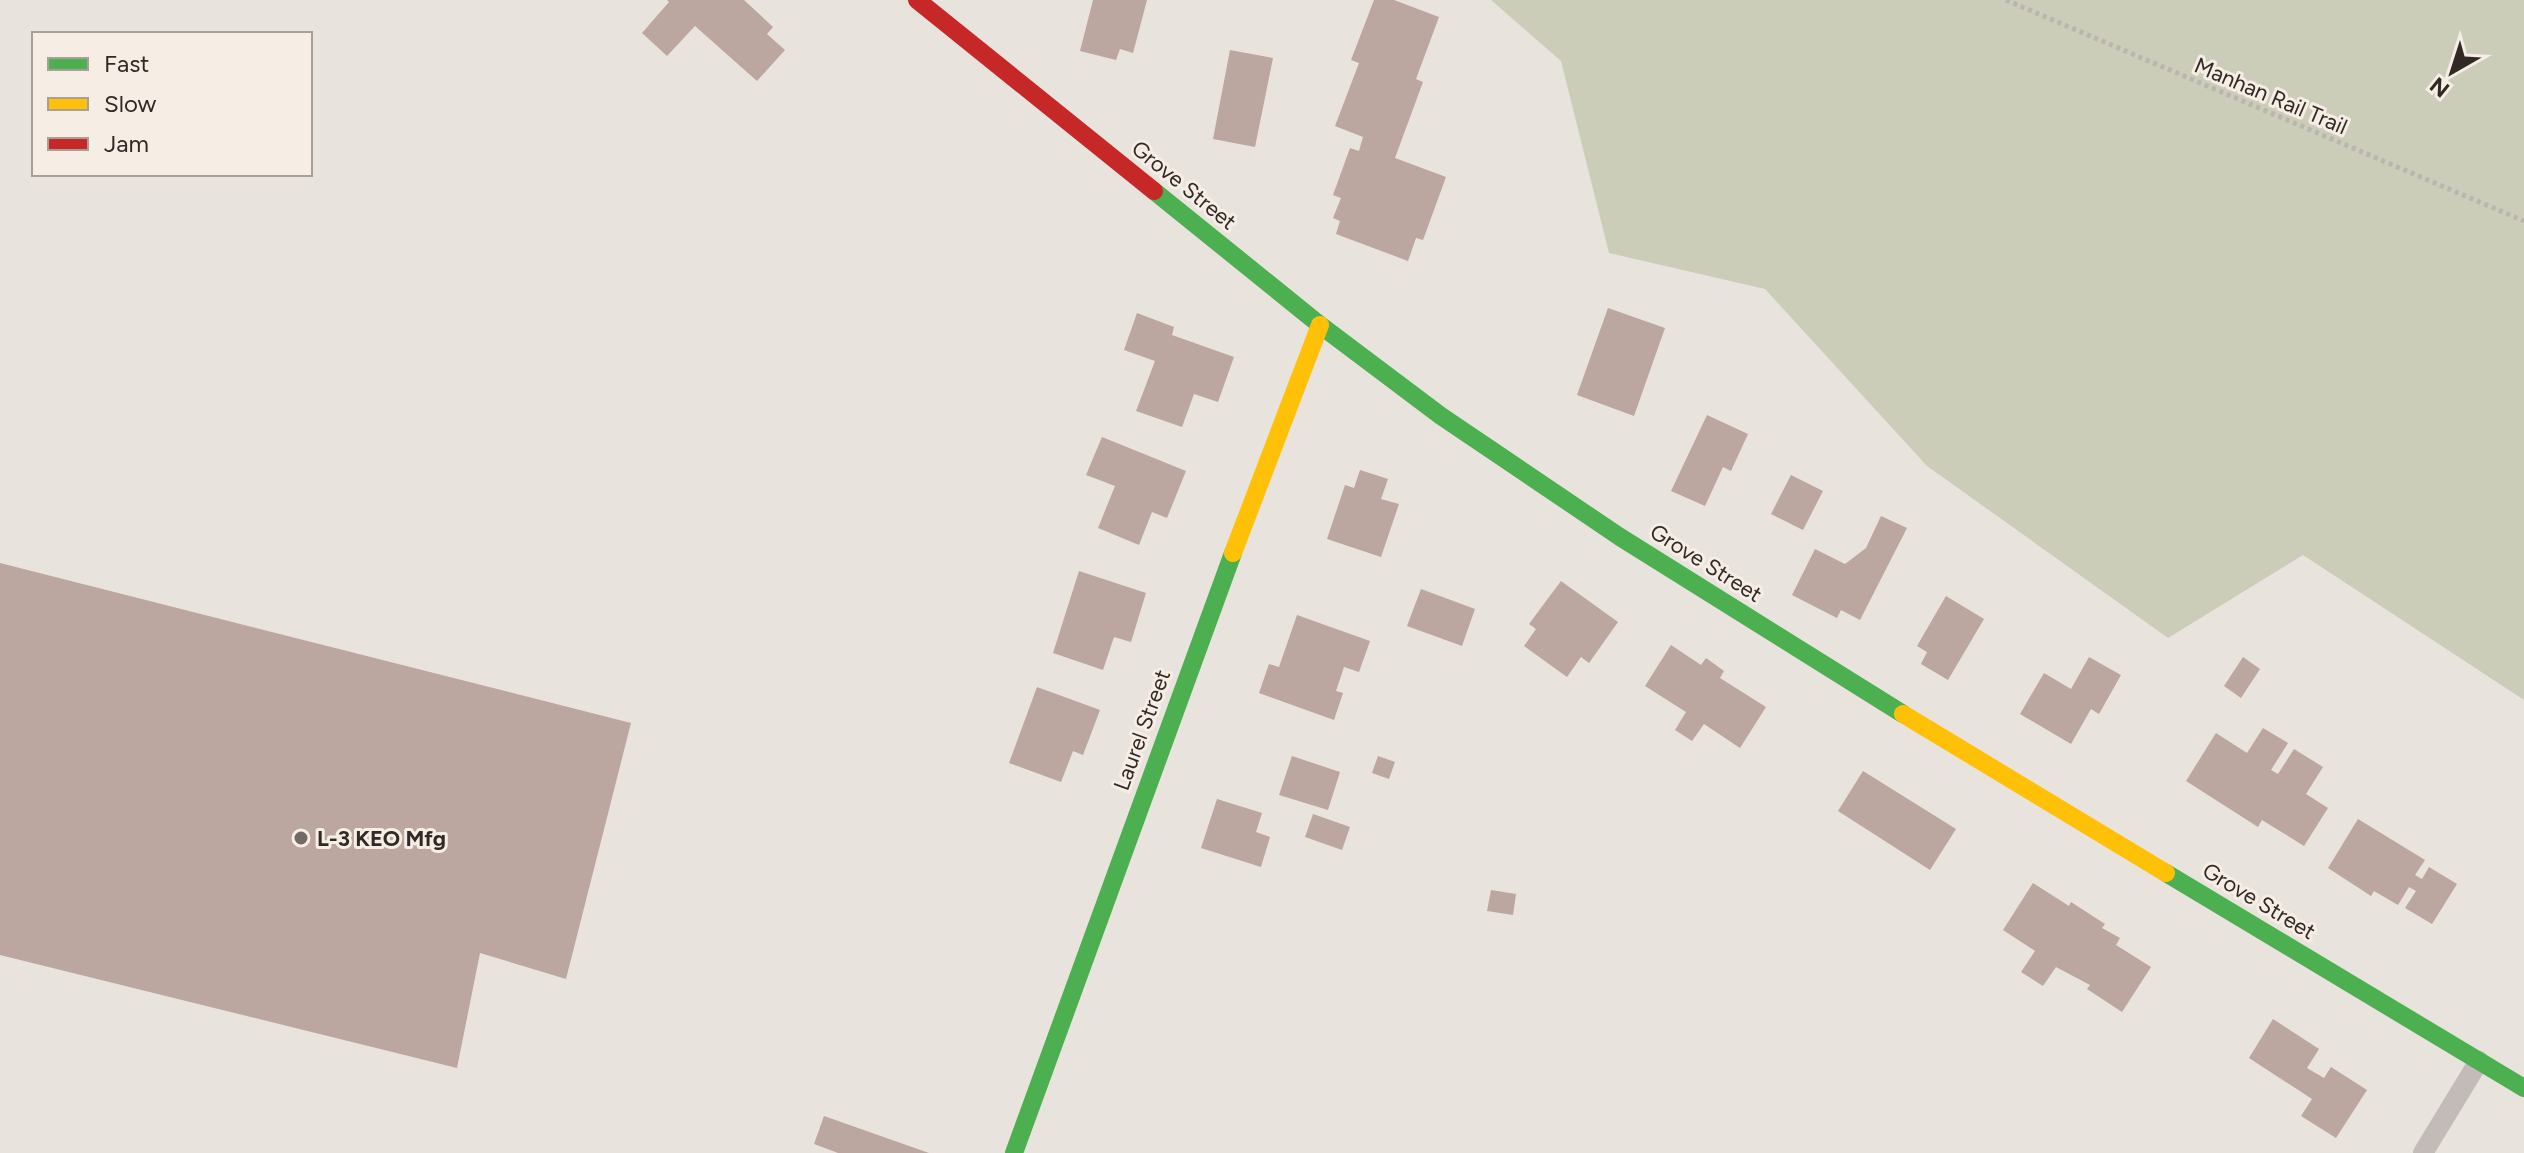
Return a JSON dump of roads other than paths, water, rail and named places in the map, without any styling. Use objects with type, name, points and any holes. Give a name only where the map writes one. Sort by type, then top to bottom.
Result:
[{"type":"street","name":"Grove Street","points":[[917,0],[1320,325],[1441,416],[1620,537],[1892,708],[2524,1088]]},
{"type":"street","name":"Laurel Street","points":[[1014,1153],[1178,699],[1320,325]]},
{"type":"lane","points":[[2423,1153],[2479,1061]]},
{"type":"place","name":"L-3 KEO Mfg","points":[[301,838]]}]
